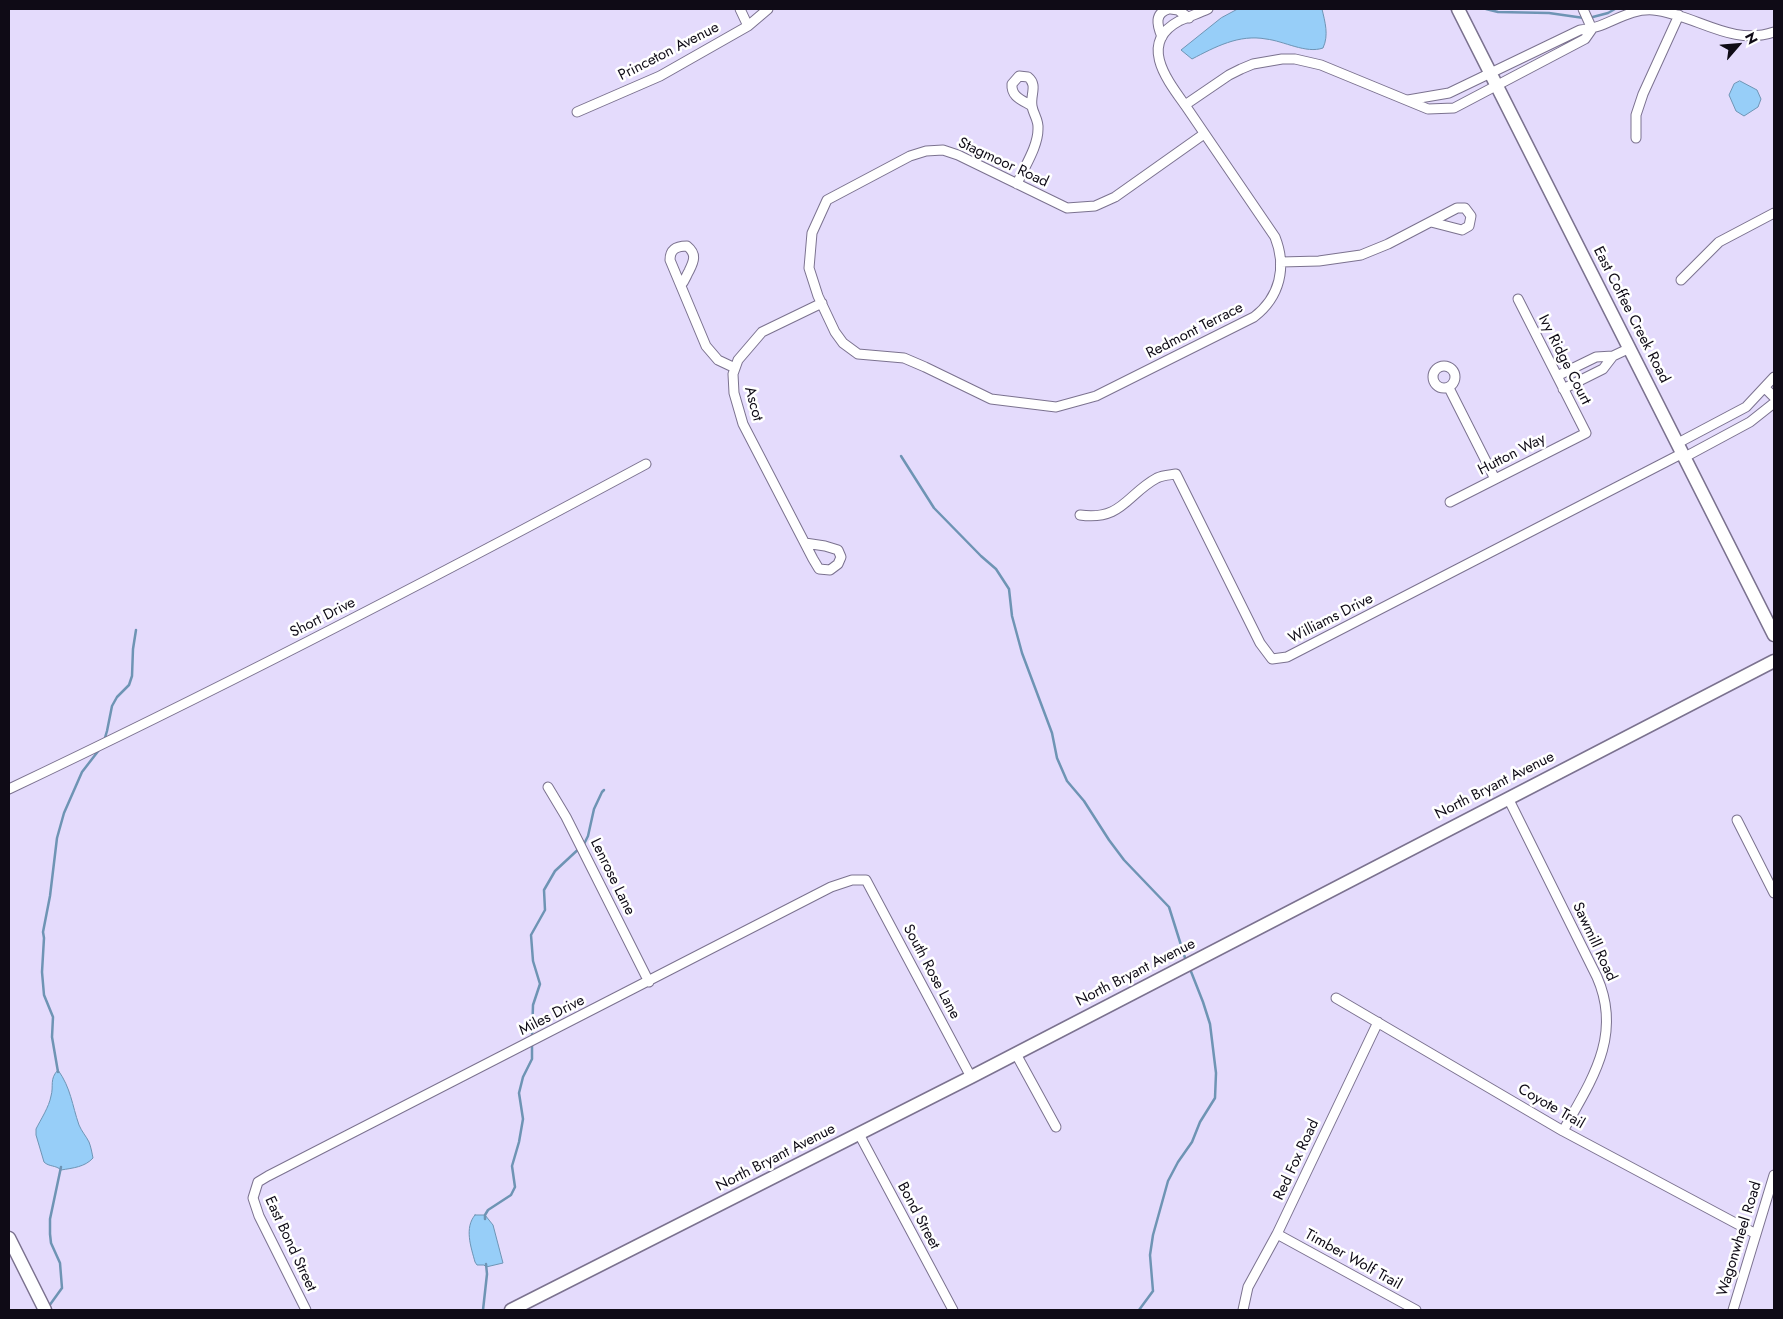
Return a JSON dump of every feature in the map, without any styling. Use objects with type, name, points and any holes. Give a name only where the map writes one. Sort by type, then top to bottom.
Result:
[{"type":"street","points":[[740,9],[748,26]]},
{"type":"street","name":"Princeton Avenue","points":[[578,112],[660,76],[748,26],[768,9]]},
{"type":"street","points":[[1170,9],[1178,10],[1189,18]]},
{"type":"street","name":"Redmont Terrace","points":[[822,303],[843,343],[858,354],[904,358],[991,399],[1056,407],[1096,396],[1254,317],[1266,306],[1274,294],[1280,279],[1280,253],[1274,237],[1166,77],[1160,65],[1158,51],[1162,37],[1157,23],[1160,13],[1170,9]]},
{"type":"street","points":[[1162,37],[1173,26],[1208,9]]},
{"type":"street","name":"East Coffee Creek Road","points":[[1458,9],[1774,635]]},
{"type":"street","points":[[1583,9],[1592,29]]},
{"type":"street","points":[[1407,100],[1449,93],[1494,80],[1585,39],[1592,29],[1638,11],[1652,10],[1679,16],[1739,36],[1750,37],[1774,32]]},
{"type":"street","points":[[1636,138],[1636,115],[1643,94],[1679,16]]},
{"type":"street","points":[[1185,105],[1241,69],[1268,60],[1282,58],[1295,59],[1321,66],[1428,108],[1454,108],[1494,80]]},
{"type":"street","points":[[1017,184],[1034,146],[1038,129],[1037,118],[1032,106]]},
{"type":"street","name":"Stagmoor Road","points":[[822,303],[809,268],[812,233],[827,200],[910,156],[926,151],[943,150],[1067,208],[1095,206],[1115,197],[1204,134]]},
{"type":"street","points":[[1681,280],[1719,242],[1774,213]]},
{"type":"street","points":[[1281,262],[1319,261],[1361,255],[1388,244],[1431,222]]},
{"type":"street","points":[[681,285],[706,346],[718,360],[735,368]]},
{"type":"street","name":"Ivy Ridge Court","points":[[1518,300],[1586,433]]},
{"type":"street","name":"Ascot","points":[[805,543],[743,424],[734,393],[733,374],[738,360],[762,332],[822,303]]},
{"type":"street","points":[[1563,389],[1602,369],[1613,356],[1630,348]]},
{"type":"street","points":[[1557,376],[1596,356],[1613,356]]},
{"type":"street","points":[[1682,451],[1754,400],[1774,377]]},
{"type":"street","points":[[1449,388],[1495,479]]},
{"type":"street","points":[[1765,388],[1774,397]]},
{"type":"street","points":[[1682,451],[1750,422],[1774,403]]},
{"type":"street","name":"Hutton Way","points":[[1450,502],[1586,433]]},
{"type":"street","name":"Williams Drive","points":[[1080,515],[1090,516],[1110,512],[1124,505],[1142,488],[1159,477],[1176,474],[1260,643],[1272,659],[1278,659],[1287,657],[1682,451]]},
{"type":"street","name":"Short Drive","points":[[9,789],[336,627],[508,539],[646,464]]},
{"type":"street","name":"North Bryant Avenue","points":[[511,1310],[1016,1054],[1774,661]]},
{"type":"street","name":"Lenrose Lane","points":[[548,787],[566,816],[649,982]]},
{"type":"street","name":"Sawmill Road","points":[[1508,798],[1602,987],[1606,1008],[1605,1041],[1596,1072],[1564,1131]]},
{"type":"street","points":[[1737,820],[1774,893]]},
{"type":"street","name":"Miles Drive","points":[[255,1188],[258,1182],[268,1176],[649,982],[832,886],[852,880],[866,880]]},
{"type":"street","name":"South Rose Lane","points":[[866,880],[971,1077]]},
{"type":"street","name":"Coyote Trail","points":[[1336,998],[1564,1131],[1756,1234]]},
{"type":"street","name":"Red Fox Road","points":[[1243,1310],[1248,1288],[1277,1234],[1378,1022]]},
{"type":"street","points":[[1016,1054],[1056,1127]]},
{"type":"street","name":"Bond Street","points":[[859,1134],[953,1310]]},
{"type":"street","name":"Wagonwheel Road","points":[[1733,1310],[1774,1175]]},
{"type":"street","name":"East Bond Street","points":[[255,1188],[252,1198],[259,1216],[306,1310]]},
{"type":"street","name":"Timber Wolf Trail","points":[[1277,1234],[1416,1310]]},
{"type":"street","points":[[9,1238],[45,1310]]},
{"type":"water","points":[[1238,9],[1322,9],[1326,33],[1323,48],[1309,49],[1273,40],[1246,38],[1209,50],[1192,59],[1181,50],[1221,18]]},
{"type":"water","points":[[1740,81],[1757,90],[1761,99],[1758,107],[1744,116],[1736,111],[1729,95],[1734,84]]},
{"type":"water","points":[[58,1070],[69,1090],[79,1125],[89,1142],[93,1158],[83,1165],[61,1170],[44,1162],[36,1135],[36,1129],[47,1109],[52,1092],[52,1083]]},
{"type":"water","points":[[475,1215],[485,1215],[493,1225],[503,1263],[486,1267],[484,1265],[477,1265],[475,1262],[469,1232]]},
{"type":"waterway","points":[[1486,9],[1498,12],[1549,13],[1584,18]]},
{"type":"waterway","points":[[1589,18],[1615,9]]},
{"type":"waterway","points":[[901,456],[934,508],[996,569],[1009,589],[1012,616],[1022,653],[1052,733],[1057,758],[1067,781],[1084,801],[1124,860],[1169,907],[1186,961]]},
{"type":"waterway","points":[[104,741],[112,706],[117,697],[129,685],[132,676],[136,630]]},
{"type":"waterway","points":[[58,1072],[52,1037],[53,1017],[44,995],[42,972],[43,932],[50,896],[57,838],[64,813],[82,772],[99,750]]},
{"type":"waterway","points":[[532,1037],[533,1005],[540,984],[533,961],[531,935],[545,910],[544,890],[555,871],[584,844],[588,836],[594,809],[604,790]]},
{"type":"waterway","points":[[1139,1310],[1153,1291],[1150,1255],[1153,1235],[1168,1181],[1192,1142],[1200,1122],[1215,1098],[1216,1073],[1210,1024],[1190,969]]},
{"type":"waterway","points":[[485,1219],[488,1210],[511,1195],[515,1187],[512,1166],[523,1119],[519,1093],[523,1077],[532,1059],[532,1043]]},
{"type":"waterway","points":[[49,1306],[62,1288],[60,1263],[51,1243],[50,1234],[50,1219],[61,1167]]},
{"type":"waterway","points":[[483,1310],[487,1274],[486,1264]]}]
